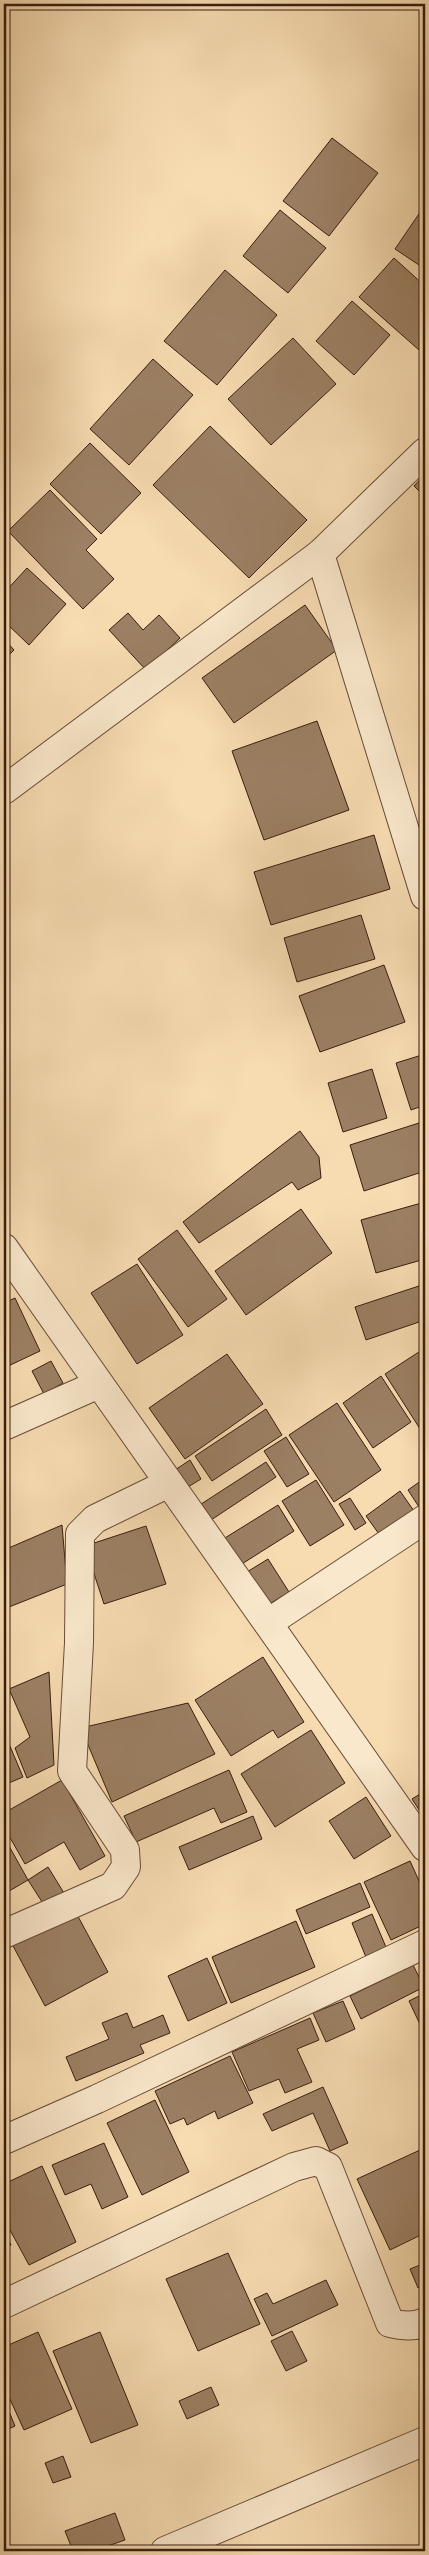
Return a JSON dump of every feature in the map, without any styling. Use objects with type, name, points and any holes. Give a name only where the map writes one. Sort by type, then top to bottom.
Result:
[{"type":"street","points":[[4,790],[320,554],[425,452]]},
{"type":"street","points":[[320,554],[425,896]]},
{"type":"street","points":[[4,1248],[425,1847]]},
{"type":"street","points":[[4,1426],[99,1384]]},
{"type":"street","points":[[4,1934],[113,1886],[126,1867],[125,1850],[72,1771],[79,1643],[80,1534],[94,1519],[169,1483]]},
{"type":"street","points":[[268,1623],[425,1519]]},
{"type":"street","points":[[4,2140],[425,1944]]},
{"type":"street","points":[[4,2304],[294,2166],[316,2161],[328,2167],[390,2323],[401,2326],[425,2322]]},
{"type":"street","points":[[165,2551],[425,2440]]},
{"type":"building","points":[[332,138],[378,173],[329,236],[283,201]]},
{"type":"building","points":[[425,205],[425,269],[395,249]]},
{"type":"building","points":[[280,210],[326,248],[288,293],[243,256]]},
{"type":"building","points":[[394,258],[425,286],[425,343],[419,350],[359,297]]},
{"type":"building","points":[[225,270],[277,315],[217,385],[164,341]]},
{"type":"building","points":[[352,301],[390,335],[354,375],[316,341]]},
{"type":"building","points":[[293,338],[336,384],[271,445],[228,399]]},
{"type":"building","points":[[153,359],[193,395],[129,465],[90,429]]},
{"type":"building","points":[[210,426],[307,520],[249,578],[153,485]]},
{"type":"building","points":[[90,443],[141,493],[101,534],[50,484]]},
{"type":"building","points":[[425,474],[425,497],[414,486]]},
{"type":"building","points":[[50,490],[97,539],[86,550],[114,579],[83,609],[8,531]]},
{"type":"building","points":[[27,568],[66,604],[29,645],[4,621],[4,593]]},
{"type":"building","points":[[305,605],[337,650],[234,723],[202,678]]},
{"type":"building","points":[[128,613],[143,630],[159,615],[180,638],[146,670],[109,630]]},
{"type":"building","points":[[4,639],[14,650],[4,660]]},
{"type":"building","points":[[317,721],[349,810],[264,840],[232,751]]},
{"type":"building","points":[[374,835],[390,889],[271,925],[254,872]]},
{"type":"building","points":[[361,915],[375,959],[297,982],[284,938]]},
{"type":"building","points":[[384,965],[405,1022],[320,1052],[299,996]]},
{"type":"building","points":[[425,1054],[425,1105],[411,1110],[396,1063]]},
{"type":"building","points":[[372,1069],[387,1118],[343,1132],[328,1083]]},
{"type":"building","points":[[419,1123],[425,1142],[425,1171],[364,1191],[350,1145]]},
{"type":"building","points":[[300,1131],[319,1157],[321,1178],[298,1190],[292,1182],[199,1243],[183,1222]]},
{"type":"building","points":[[425,1202],[425,1259],[376,1273],[361,1220]]},
{"type":"building","points":[[301,1209],[332,1253],[246,1315],[215,1271]]},
{"type":"building","points":[[177,1230],[227,1299],[188,1327],[138,1259]]},
{"type":"building","points":[[137,1264],[183,1335],[137,1364],[91,1293]]},
{"type":"building","points":[[425,1284],[425,1320],[366,1340],[355,1307]]},
{"type":"building","points":[[15,1298],[40,1351],[4,1368],[4,1303]]},
{"type":"building","points":[[425,1348],[425,1430],[422,1432],[385,1374]]},
{"type":"building","points":[[227,1354],[263,1404],[185,1459],[149,1408]]},
{"type":"building","points":[[51,1361],[63,1383],[44,1394],[32,1371]]},
{"type":"building","points":[[381,1376],[411,1422],[373,1448],[343,1403]]},
{"type":"building","points":[[337,1403],[381,1470],[334,1502],[289,1435]]},
{"type":"building","points":[[266,1409],[282,1435],[212,1481],[195,1456]]},
{"type":"building","points":[[286,1437],[309,1474],[287,1487],[264,1451]]},
{"type":"building","points":[[190,1460],[201,1479],[183,1490],[172,1472]]},
{"type":"building","points":[[266,1462],[276,1477],[205,1524],[195,1508]]},
{"type":"building","points":[[425,1478],[425,1503],[419,1507],[408,1490]]},
{"type":"building","points":[[316,1480],[344,1525],[310,1546],[282,1501]]},
{"type":"building","points":[[400,1491],[414,1511],[379,1534],[366,1516]]},
{"type":"building","points":[[350,1498],[366,1523],[355,1530],[339,1504]]},
{"type":"building","points":[[278,1505],[294,1531],[237,1567],[220,1541]]},
{"type":"building","points":[[62,1525],[67,1584],[4,1609],[4,1550]]},
{"type":"building","points":[[146,1526],[166,1584],[104,1604],[85,1546]]},
{"type":"building","points":[[268,1559],[289,1592],[263,1608],[242,1575]]},
{"type":"building","points":[[263,1657],[304,1722],[278,1738],[273,1730],[231,1756],[195,1700]]},
{"type":"building","points":[[49,1672],[54,1765],[27,1778],[15,1748],[30,1737],[9,1689]]},
{"type":"building","points":[[188,1703],[215,1754],[112,1802],[81,1728]]},
{"type":"building","points":[[311,1730],[345,1783],[275,1827],[241,1774]]},
{"type":"building","points":[[4,1732],[23,1777],[4,1785]]},
{"type":"building","points":[[229,1770],[247,1812],[221,1823],[214,1808],[136,1842],[124,1816]]},
{"type":"building","points":[[62,1780],[105,1856],[80,1870],[64,1842],[25,1864],[4,1827],[4,1813]]},
{"type":"building","points":[[425,1791],[425,1819],[412,1799]]},
{"type":"building","points":[[366,1797],[391,1836],[354,1859],[329,1821]]},
{"type":"building","points":[[253,1816],[262,1839],[189,1870],[179,1847]]},
{"type":"building","points":[[4,1837],[28,1880],[4,1894]]},
{"type":"building","points":[[410,1861],[425,1894],[425,1924],[391,1940],[364,1882]]},
{"type":"building","points":[[48,1867],[64,1893],[44,1905],[28,1880]]},
{"type":"building","points":[[360,1883],[370,1907],[306,1934],[296,1910]]},
{"type":"building","points":[[74,1909],[108,1972],[45,2006],[11,1942]]},
{"type":"building","points":[[372,1914],[391,1959],[370,1967],[352,1923]]},
{"type":"building","points":[[296,1921],[315,1967],[231,2003],[212,1957]]},
{"type":"building","points":[[207,1958],[227,2003],[188,2021],[168,1976]]},
{"type":"building","points":[[413,1965],[424,1987],[361,2019],[350,1996]]},
{"type":"building","points":[[425,1993],[425,2035],[409,2001]]},
{"type":"building","points":[[343,2001],[355,2029],[326,2042],[313,2013]]},
{"type":"building","points":[[127,2013],[133,2028],[163,2015],[170,2033],[140,2045],[144,2053],[76,2081],[66,2057],[109,2039],[102,2023]]},
{"type":"building","points":[[310,2018],[319,2040],[297,2049],[312,2082],[285,2093],[279,2079],[249,2091],[232,2052]]},
{"type":"building","points":[[230,2056],[253,2103],[218,2119],[215,2111],[187,2125],[184,2118],[170,2124],[155,2091]]},
{"type":"building","points":[[323,2087],[348,2143],[330,2151],[313,2113],[272,2131],[263,2114]]},
{"type":"building","points":[[155,2100],[189,2172],[142,2195],[107,2123]]},
{"type":"building","points":[[104,2143],[128,2197],[102,2209],[91,2184],[65,2195],[52,2165]]},
{"type":"building","points":[[420,2150],[425,2162],[425,2233],[390,2250],[357,2179]]},
{"type":"building","points":[[42,2166],[76,2242],[29,2265],[4,2219],[4,2184]]},
{"type":"building","points":[[4,2230],[11,2245],[4,2248]]},
{"type":"building","points":[[228,2253],[260,2324],[198,2351],[166,2279]]},
{"type":"building","points":[[425,2263],[425,2285],[418,2288],[410,2269]]},
{"type":"building","points":[[326,2280],[338,2305],[272,2336],[254,2299],[267,2293],[273,2304]]},
{"type":"building","points":[[292,2331],[307,2361],[286,2371],[271,2341]]},
{"type":"building","points":[[38,2332],[72,2409],[24,2430],[4,2386],[4,2347]]},
{"type":"building","points":[[100,2332],[138,2425],[91,2443],[53,2351]]},
{"type":"building","points":[[211,2387],[219,2405],[187,2419],[179,2401]]},
{"type":"building","points":[[4,2399],[15,2426],[4,2431]]},
{"type":"building","points":[[63,2456],[71,2477],[53,2483],[45,2463]]},
{"type":"building","points":[[115,2513],[125,2540],[93,2551],[73,2551],[65,2531]]}]
